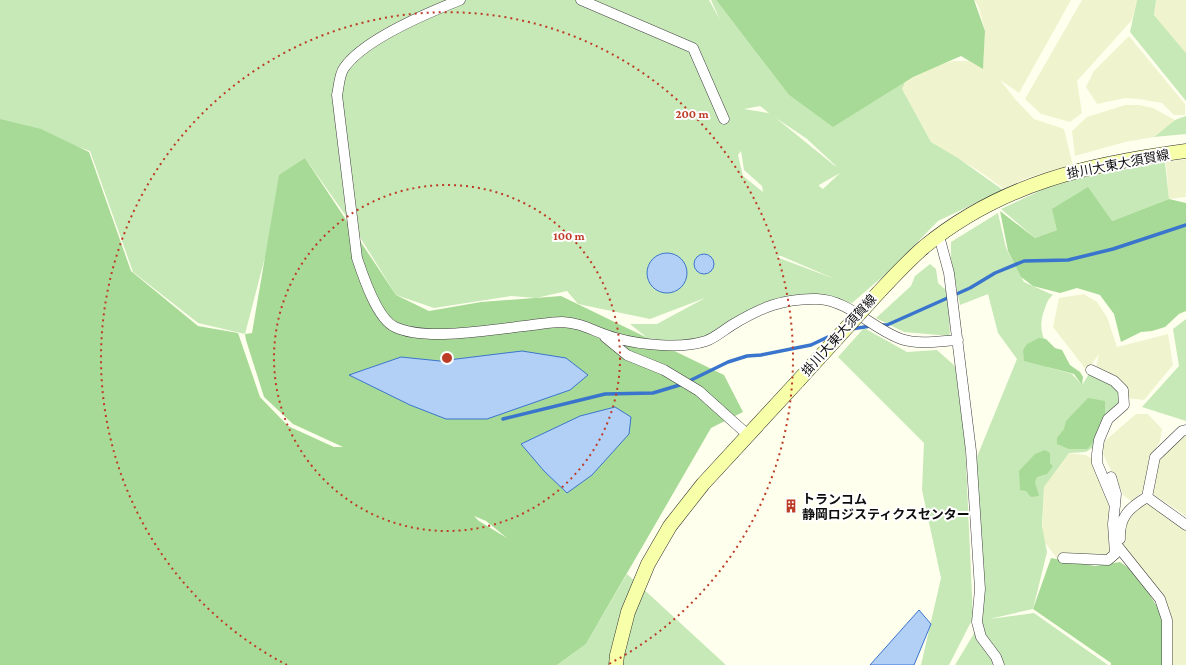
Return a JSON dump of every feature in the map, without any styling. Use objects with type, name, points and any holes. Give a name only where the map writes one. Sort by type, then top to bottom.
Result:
[{"type":"main road","name":"掛川大東大須賀線","points":[[616,665],[617,655],[628,612],[648,564],[670,526],[703,484],[878,292],[924,248],[987,205],[1044,180],[1102,164],[1186,151]]},
{"type":"street","points":[[460,0],[420,16],[357,53],[343,70],[337,95],[357,258],[364,280],[381,314],[394,327],[418,334],[448,333],[559,322],[578,324],[615,338],[649,345],[676,345],[706,341],[743,318],[775,302],[818,299],[842,305],[902,339],[923,342],[958,340]]},
{"type":"street","points":[[581,0],[692,48],[724,119]]},
{"type":"street","points":[[940,236],[949,273],[971,451],[980,589],[977,622],[981,637],[996,657],[999,665]]},
{"type":"street","points":[[599,332],[627,355],[664,370],[699,391],[748,435]]},
{"type":"street","points":[[1090,370],[1114,381],[1123,390],[1124,405],[1108,419],[1099,440],[1097,454],[1097,463],[1115,506]]},
{"type":"street","points":[[1063,558],[1108,560],[1115,554],[1118,547],[1122,520],[1126,511],[1146,497],[1155,457],[1182,431],[1186,430]]},
{"type":"street","points":[[1111,477],[1116,494],[1113,532],[1118,547],[1160,599],[1167,620],[1167,665]]},
{"type":"street","points":[[1146,497],[1186,525]]},
{"type":"green space","points":[[0,0],[709,0],[720,20],[711,0],[716,0],[788,94],[908,74],[902,89],[931,142],[958,158],[1003,190],[938,221],[889,271],[852,303],[818,299],[775,303],[697,342],[656,345],[630,324],[657,324],[705,298],[650,319],[578,304],[567,291],[536,298],[511,296],[434,308],[396,295],[353,226],[305,158],[264,261],[245,334],[198,323],[133,272],[90,151],[0,120]],"holes":[[[760,106],[769,113],[744,109]],[[776,118],[807,139],[835,166]],[[741,151],[744,170],[762,186],[763,192],[743,176],[738,155]],[[840,173],[823,189],[819,185]],[[778,256],[781,256],[835,279],[779,258]]]},
{"type":"green space","points":[[716,0],[974,0],[985,31],[983,69],[961,56],[913,77],[833,127],[788,94]]},
{"type":"green space","points":[[974,0],[1071,0],[1019,93],[1000,80],[1034,119],[1064,129],[1073,166],[1027,178],[1004,189],[979,171],[931,142],[902,89],[899,78],[952,61],[970,61],[983,68],[985,31],[978,5]]},
{"type":"green space","points":[[1082,0],[1137,0],[1132,20],[1077,81],[1082,113],[1070,122],[1041,114],[1025,99]]},
{"type":"green space","points":[[1137,0],[1156,0],[1154,15],[1186,53],[1186,101],[1130,32]]},
{"type":"green space","points":[[1156,0],[1186,0],[1186,53],[1154,15]]},
{"type":"green space","points":[[1129,36],[1185,104],[1185,115],[1174,115],[1162,103],[1139,99],[1125,98],[1097,104],[1086,87],[1094,71]]},
{"type":"green space","points":[[1125,105],[1139,105],[1153,108],[1175,120],[1154,137],[1125,142],[1075,156],[1072,131],[1087,117]]},
{"type":"green space","points":[[1186,116],[1186,134],[1154,137],[1175,120]]},
{"type":"green space","points":[[0,119],[41,129],[89,152],[131,271],[198,326],[238,333],[260,397],[288,426],[334,447],[343,447],[293,424],[264,397],[245,334],[252,333],[279,175],[305,158],[396,295],[429,311],[481,302],[561,296],[724,375],[743,412],[711,428],[586,644],[557,665],[0,665]],"holes":[[[474,516],[486,521],[507,538],[479,521]]]},
{"type":"green space","points":[[1186,159],[1186,197],[1169,199],[1166,162]]},
{"type":"green space","points":[[1165,162],[1169,199],[1112,221],[1057,230],[1035,238],[1001,209],[1046,188],[1079,178]]},
{"type":"green space","points":[[1088,187],[1112,221],[1169,199],[1186,203],[1186,311],[1179,314],[1165,327],[1152,331],[1141,332],[1121,342],[1114,314],[1100,295],[1077,288],[1060,293],[1033,286],[1021,277],[1008,251],[1000,211],[1035,238],[1057,230],[1052,209]]},
{"type":"green space","points":[[998,213],[1006,248],[1024,282],[1053,295],[1049,298],[1041,326],[1044,338],[1058,363],[1047,367],[1072,374],[1082,385],[1089,374],[1114,381],[1124,402],[1098,444],[1086,452],[1069,453],[1044,487],[1042,526],[1047,552],[1033,609],[989,619],[1034,613],[1108,665],[955,665],[982,620],[972,469],[1017,359],[998,333],[988,294],[960,305],[951,259],[951,242]]},
{"type":"green space","points":[[930,264],[936,269],[938,283],[948,292],[950,336],[904,332],[876,318],[911,286],[915,276]]},
{"type":"green space","points":[[1084,294],[1097,302],[1107,317],[1117,347],[1168,334],[1173,365],[1144,400],[1126,398],[1096,369],[1099,354],[1087,371],[1053,327],[1059,298]]},
{"type":"green space","points":[[1186,319],[1186,421],[1142,407],[1179,366],[1173,329]]},
{"type":"green space","points":[[864,328],[907,352],[937,350],[955,366],[965,441],[973,618],[949,665],[921,665],[941,578],[922,490],[924,443],[838,357]]},
{"type":"green space","points":[[1039,338],[1046,339],[1055,348],[1062,350],[1070,365],[1080,372],[1083,377],[1082,385],[1074,374],[1024,361],[1023,350],[1027,344]]},
{"type":"green space","points":[[1088,398],[1105,401],[1105,414],[1098,429],[1101,435],[1087,449],[1069,449],[1057,444],[1057,438],[1064,429],[1066,421]]},
{"type":"green space","points":[[1136,414],[1148,414],[1162,429],[1160,441],[1149,460],[1145,489],[1132,501],[1124,496],[1099,446]]},
{"type":"green space","points":[[1184,436],[1186,437],[1186,516],[1150,492],[1157,462],[1171,441]]},
{"type":"green space","points":[[1045,450],[1050,453],[1050,463],[1053,466],[1047,474],[1037,477],[1035,482],[1039,496],[1031,497],[1026,491],[1020,490],[1019,471],[1035,454]]},
{"type":"green space","points":[[1067,453],[1086,455],[1093,459],[1117,515],[1121,558],[1059,561],[1042,539],[1044,487]]},
{"type":"green space","points":[[1144,501],[1186,529],[1186,665],[1169,665],[1166,609],[1120,542],[1126,518]]},
{"type":"green space","points":[[1051,558],[1095,566],[1120,562],[1136,573],[1163,616],[1171,665],[1111,665],[1111,663],[1033,609]]},
{"type":"green space","points":[[627,574],[726,665],[557,665],[586,644]]},
{"type":"water","points":[[671,253],[678,256],[684,262],[687,273],[686,281],[678,290],[671,293],[663,293],[656,290],[648,281],[647,269],[650,262],[659,254]]},
{"type":"water","points":[[704,254],[711,257],[714,264],[711,271],[704,274],[697,271],[694,264],[697,257]]},
{"type":"water","points":[[522,351],[566,358],[588,375],[570,390],[487,419],[446,419],[410,405],[349,375],[401,357],[440,361]]},
{"type":"water","points":[[615,407],[631,417],[629,434],[592,475],[567,493],[544,471],[521,444],[580,416]]},
{"type":"water","points":[[919,610],[931,624],[914,665],[870,665]]},
{"type":"waterway","points":[[881,325],[887,325],[970,288],[995,273],[1024,261],[1068,260],[1113,249],[1186,225]]},
{"type":"waterway","points":[[851,329],[871,326]]},
{"type":"waterway","points":[[503,419],[605,394],[653,393],[683,384],[728,362],[747,356],[761,355],[811,345],[832,335]]},
{"type":"place","name":"トランコム 静岡ロジスティクスセンター","points":[[791,506]]}]
